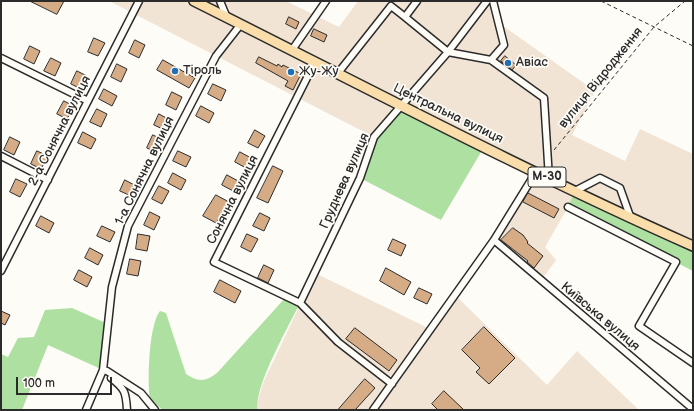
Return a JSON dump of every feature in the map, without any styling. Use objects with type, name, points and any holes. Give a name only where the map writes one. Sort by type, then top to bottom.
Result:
[{"type":"highway","name":"Центральна вулиця","points":[[194,1],[631,219],[693,246]]},
{"type":"street","name":"2-а Сонячна вулиця","points":[[1,271],[3,261],[48,180],[139,1]]},
{"type":"street","points":[[220,1],[227,18]]},
{"type":"street","points":[[292,50],[326,1]]},
{"type":"street","points":[[405,17],[417,1]]},
{"type":"street","name":"Груднева вулиця","points":[[300,303],[360,178],[374,137],[448,52],[487,1]]},
{"type":"street","points":[[491,60],[504,45],[493,1]]},
{"type":"street","points":[[338,73],[391,6],[448,52],[491,60],[544,98],[549,178]]},
{"type":"street","name":"1-а Сонячна вулиця","points":[[86,410],[103,370],[112,287],[128,226],[216,56],[241,24]]},
{"type":"street","points":[[1,58],[88,101]]},
{"type":"street","name":"Сонячна вулиця","points":[[300,303],[214,262],[315,62]]},
{"type":"street","points":[[1,156],[48,180]]},
{"type":"street","points":[[373,410],[494,240],[536,172]]},
{"type":"street","points":[[575,191],[600,178],[618,185],[631,219]]},
{"type":"street","points":[[568,207],[676,262],[639,326],[693,363]]},
{"type":"street","name":"Київська вулиця","points":[[494,240],[693,409]]},
{"type":"street","points":[[300,303],[338,342],[392,384]]},
{"type":"street","points":[[103,370],[122,387],[126,394],[127,410]]},
{"type":"street","points":[[103,370],[107,371],[141,393],[154,410]]},
{"type":"path","points":[[601,1],[693,46]]},
{"type":"path","name":"вулиця Відродження","points":[[548,158],[654,27],[685,1]]},
{"type":"shaded area","points":[[109,1],[286,1],[339,27],[358,1],[493,1],[499,23],[595,91],[572,135],[625,161],[640,129],[693,154],[693,246],[568,207],[545,247],[556,260],[541,281],[494,240],[536,172],[402,107],[374,137]]},
{"type":"shaded area","points":[[315,273],[430,329],[454,294],[547,385],[577,351],[639,410],[258,410],[257,403],[263,383]]},
{"type":"green space","points":[[402,107],[484,147],[441,220],[360,178],[374,137]]},
{"type":"green space","points":[[575,191],[693,246],[693,271],[568,207]]},
{"type":"green space","points":[[286,297],[300,303],[266,373],[258,400],[258,410],[163,410],[150,400],[149,367],[151,340],[156,318],[160,311],[166,313],[186,374],[198,380],[202,380],[217,373]]},
{"type":"green space","points":[[72,308],[108,324],[103,370],[48,345],[22,410],[1,410],[1,354],[8,357],[18,338],[34,337],[45,310]]},
{"type":"building","points":[[30,1],[64,1],[57,14]]},
{"type":"building","points":[[289,17],[299,22],[296,29],[286,24]]},
{"type":"building","points":[[314,29],[327,35],[324,42],[311,36]]},
{"type":"building","points":[[94,38],[105,43],[98,56],[88,52]]},
{"type":"building","points":[[135,40],[145,45],[139,58],[129,53]]},
{"type":"building","points":[[30,46],[40,51],[34,64],[24,59]]},
{"type":"building","points":[[505,56],[516,65],[512,70],[501,61]]},
{"type":"building","points":[[259,57],[277,66],[278,64],[282,67],[283,65],[301,74],[293,90],[285,86],[288,81],[256,63]]},
{"type":"building","points":[[51,58],[61,63],[55,76],[44,71]]},
{"type":"building","points":[[163,60],[195,78],[189,88],[157,70]]},
{"type":"building","points":[[117,64],[127,69],[121,82],[111,77]]},
{"type":"building","points":[[77,71],[87,76],[81,89],[71,84]]},
{"type":"building","points":[[213,84],[226,90],[221,101],[208,94]]},
{"type":"building","points":[[104,89],[117,96],[112,106],[99,99]]},
{"type":"building","points":[[172,92],[182,97],[176,110],[166,105]]},
{"type":"building","points":[[64,101],[74,106],[67,119],[57,114]]},
{"type":"building","points":[[201,106],[214,113],[209,123],[196,116]]},
{"type":"building","points":[[97,109],[107,114],[101,127],[90,122]]},
{"type":"building","points":[[159,114],[172,121],[167,131],[154,125]]},
{"type":"building","points":[[255,130],[265,136],[258,148],[248,143]]},
{"type":"building","points":[[83,132],[96,139],[91,149],[78,143]]},
{"type":"building","points":[[153,135],[163,140],[157,153],[147,148]]},
{"type":"building","points":[[10,137],[20,142],[14,155],[4,150]]},
{"type":"building","points":[[37,151],[48,156],[41,169],[31,164]]},
{"type":"building","points":[[178,151],[191,157],[186,167],[173,161]]},
{"type":"building","points":[[240,152],[253,159],[248,169],[235,162]]},
{"type":"building","points":[[273,166],[283,171],[268,203],[257,198]]},
{"type":"building","points":[[173,173],[186,180],[181,190],[168,183]]},
{"type":"building","points":[[227,175],[240,182],[235,192],[222,185]]},
{"type":"building","points":[[16,179],[27,184],[20,197],[10,192]]},
{"type":"building","points":[[125,180],[138,187],[133,197],[120,191]]},
{"type":"building","points":[[159,186],[169,191],[162,204],[152,199]]},
{"type":"building","points":[[528,193],[559,209],[554,218],[523,202]]},
{"type":"building","points":[[216,195],[229,202],[216,223],[203,216]]},
{"type":"building","points":[[150,212],[160,217],[154,230],[144,225]]},
{"type":"building","points":[[260,213],[270,218],[264,231],[253,226]]},
{"type":"building","points":[[41,216],[54,223],[49,233],[36,226]]},
{"type":"building","points":[[102,226],[115,232],[110,242],[97,236]]},
{"type":"building","points":[[513,228],[523,235],[528,242],[527,243],[543,256],[534,268],[527,262],[528,261],[501,240]]},
{"type":"building","points":[[138,234],[150,236],[147,251],[136,249]]},
{"type":"building","points":[[247,234],[258,239],[251,252],[241,247]]},
{"type":"building","points":[[393,239],[406,245],[401,256],[388,250]]},
{"type":"building","points":[[90,248],[103,255],[98,265],[85,258]]},
{"type":"building","points":[[130,259],[141,261],[138,276],[127,274]]},
{"type":"building","points":[[264,265],[274,270],[268,283],[258,278]]},
{"type":"building","points":[[386,268],[411,282],[404,295],[380,281]]},
{"type":"building","points":[[79,270],[92,277],[87,287],[74,280]]},
{"type":"building","points":[[220,280],[241,291],[235,303],[214,292]]},
{"type":"building","points":[[419,288],[432,294],[427,304],[414,298]]},
{"type":"building","points":[[1,311],[10,315],[5,325],[1,323]]},
{"type":"building","points":[[484,327],[515,358],[489,384],[476,372],[480,368],[462,350]]},
{"type":"building","points":[[355,328],[397,360],[389,371],[346,339]]},
{"type":"building","points":[[365,379],[375,388],[355,410],[338,410]]},
{"type":"building","points":[[444,391],[464,410],[438,410],[432,404]]},
{"type":"place","name":"Авіас","points":[[508,63]]},
{"type":"place","name":"Тіроль","points":[[175,71]]},
{"type":"place","name":"Жу-Жу","points":[[291,72]]}]
